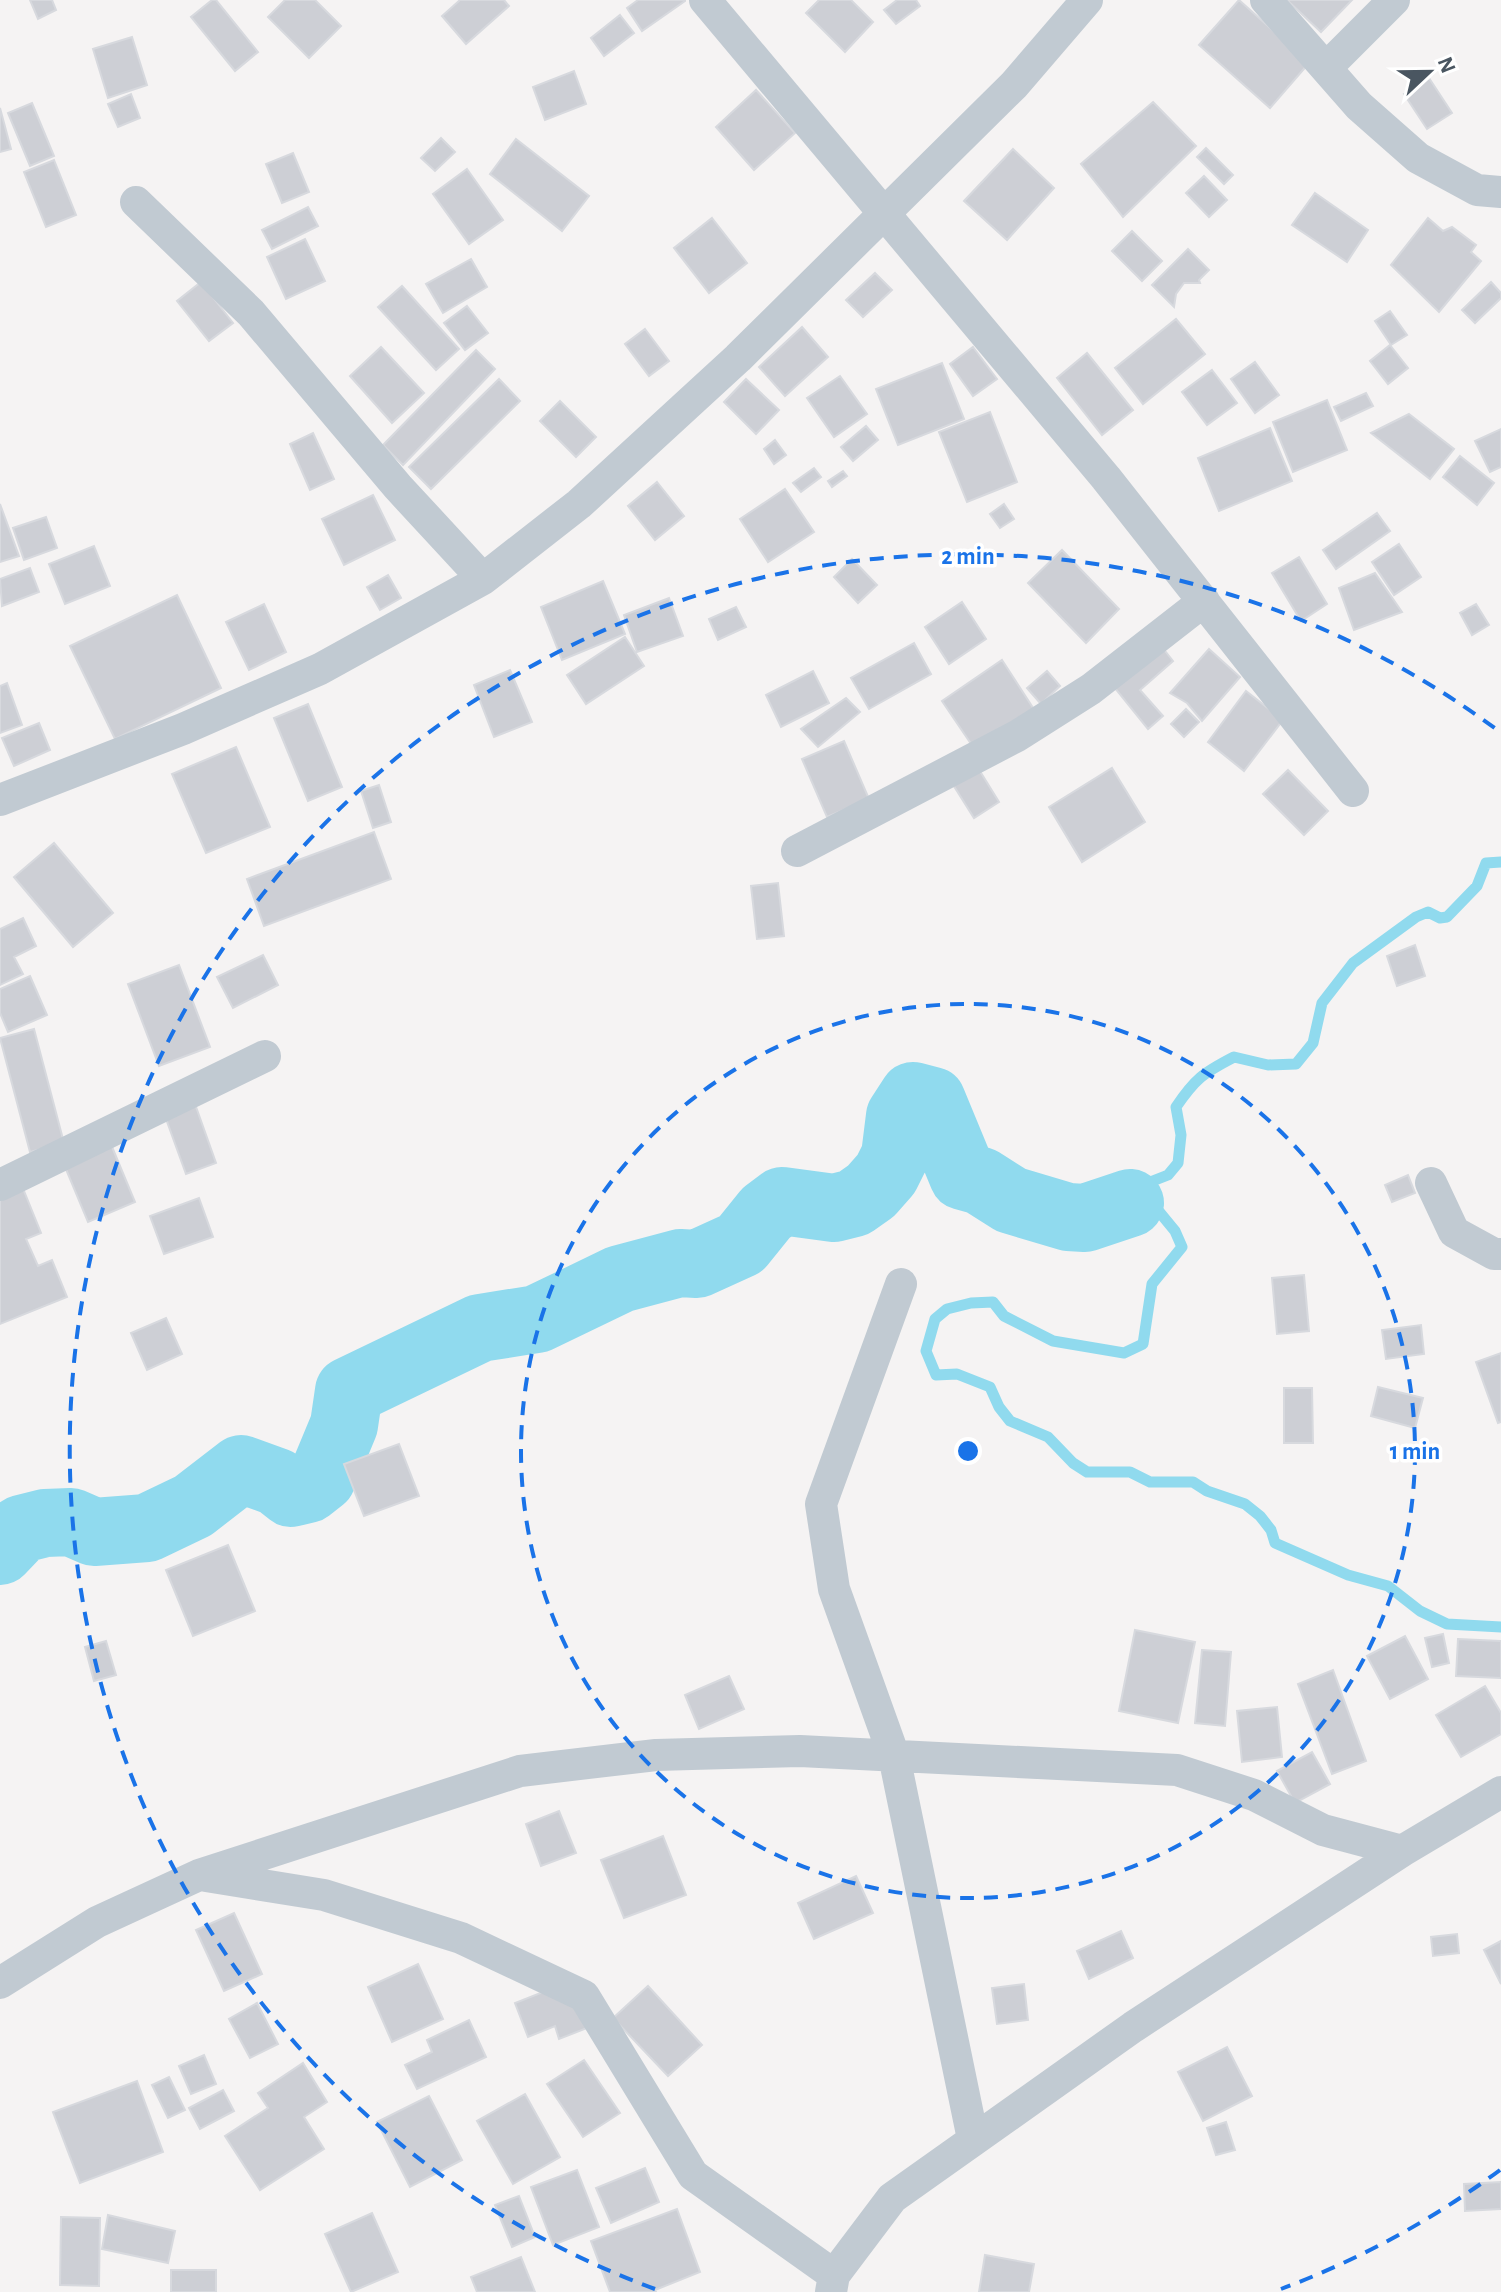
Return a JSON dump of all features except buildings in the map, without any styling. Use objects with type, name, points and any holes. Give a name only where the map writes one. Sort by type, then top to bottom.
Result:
[{"type":"street","points":[[705,0],[1106,478],[1353,791]]},
{"type":"street","points":[[0,800],[183,729],[320,669],[483,579],[579,504],[738,358],[1014,85],[1087,0]]},
{"type":"street","points":[[1266,0],[1359,106],[1418,158],[1477,190],[1501,192]]},
{"type":"street","points":[[1326,68],[1394,0]]},
{"type":"street","points":[[136,202],[251,313],[398,487],[483,579]]},
{"type":"street","points":[[797,851],[1017,736],[1091,689],[1204,601]]},
{"type":"street","points":[[0,1185],[265,1056]]},
{"type":"street","points":[[1431,1183],[1454,1232],[1494,1254],[1501,1254]]},
{"type":"street","points":[[901,1284],[821,1504],[834,1589],[894,1756],[973,2139]]},
{"type":"street","points":[[0,1983],[97,1922],[199,1875],[520,1771],[656,1755],[800,1751],[1177,1770],[1254,1795],[1323,1830],[1402,1851]]},
{"type":"street","points":[[199,1875],[324,1895],[461,1938],[584,1996],[693,2175],[833,2284],[892,2198],[1133,2027],[1402,1851],[1501,1792]]},
{"type":"waterway","points":[[1130,1203],[1145,1184],[1168,1175],[1178,1163],[1181,1135],[1176,1107],[1200,1078],[1234,1057],[1268,1065],[1296,1064],[1313,1043],[1322,1003],[1353,963],[1416,917],[1428,912],[1440,918],[1447,917],[1477,886],[1486,863],[1501,862]]},
{"type":"waterway","points":[[0,1551],[21,1529],[45,1523],[71,1522],[94,1532],[147,1528],[193,1506],[241,1469],[277,1482],[291,1493],[308,1489],[322,1478],[344,1425],[349,1391],[480,1328],[537,1319],[620,1279],[680,1263],[697,1264],[741,1244],[766,1213],[782,1201],[834,1208],[854,1203],[871,1191],[886,1174],[895,1156],[900,1116],[913,1096],[932,1101],[963,1176],[981,1181],[1011,1200],[1068,1217],[1085,1218],[1130,1203]]},
{"type":"waterway","points":[[1130,1203],[1152,1203],[1175,1231],[1182,1247],[1152,1284],[1143,1344],[1124,1353],[1053,1341],[1004,1316],[993,1302],[971,1303],[947,1309],[935,1319],[926,1351],[936,1375],[957,1374],[990,1387],[1010,1421],[1048,1437],[1073,1463],[1087,1472],[1130,1472],[1150,1482],[1193,1482],[1207,1491],[1245,1504],[1271,1530],[1275,1543],[1348,1575],[1388,1586],[1420,1611],[1447,1624],[1501,1627]]}]
